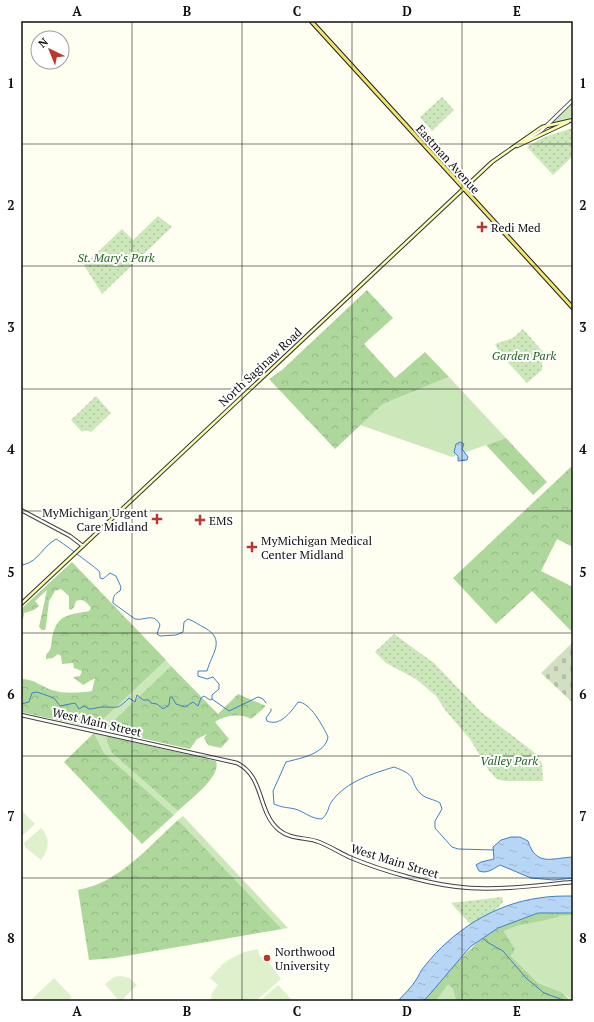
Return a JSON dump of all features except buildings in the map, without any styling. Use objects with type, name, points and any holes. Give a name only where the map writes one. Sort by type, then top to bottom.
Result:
[{"type":"main road","name":"Eastman Avenue","points":[[311,21],[573,308]]},
{"type":"main road","name":"North Saginaw Road","points":[[513,147],[572,120]]},
{"type":"main road","name":"North Saginaw Road","points":[[21,604],[492,162],[537,130],[547,125],[572,120]]},
{"type":"street","points":[[547,125],[573,100]]},
{"type":"street","points":[[21,510],[70,536],[83,546]]},
{"type":"street","name":"West Main Street","points":[[21,715],[237,763],[247,769],[255,779],[270,819],[279,830],[288,836],[316,841],[367,864],[428,882],[465,888],[487,888],[573,882]]},
{"type":"green space","points":[[442,97],[454,110],[432,131],[420,117]]},
{"type":"green space","points":[[573,103],[573,117],[551,123]]},
{"type":"green space","points":[[573,128],[573,156],[553,175],[527,147],[544,137]]},
{"type":"green space","name":"St. Mary's Park","points":[[158,216],[172,227],[102,294],[84,265],[122,229],[133,240]]},
{"type":"green space","points":[[367,290],[393,318],[364,344],[395,378],[425,352],[449,377],[383,404],[335,449],[269,379],[282,370]]},
{"type":"green space","name":"Garden Park","points":[[523,329],[543,352],[542,370],[527,383],[500,354],[495,344],[513,338]]},
{"type":"green space","points":[[449,377],[506,438],[452,457],[360,425],[383,404]]},
{"type":"green space","points":[[96,396],[111,413],[91,432],[86,430],[82,432],[71,420]]},
{"type":"green space","points":[[506,438],[547,482],[533,495],[486,445]]},
{"type":"green space","points":[[573,465],[573,547],[557,539],[541,571],[573,587],[573,633],[532,591],[496,624],[453,578]]},
{"type":"green space","points":[[72,562],[166,660],[94,728],[21,712],[22,679],[61,692],[77,693],[92,691],[95,678],[83,685],[73,677],[80,676],[82,671],[74,668],[73,663],[62,664],[61,656],[58,654],[53,658],[46,659],[57,624],[64,617],[89,611],[91,608],[87,603],[81,600],[76,601],[71,610],[69,609],[69,596],[61,589],[55,591],[49,601],[45,630],[42,630],[39,627],[47,590],[35,601],[39,606],[34,610],[24,613],[23,619],[21,619],[21,609]]},
{"type":"green space","name":"Valley Park","points":[[394,634],[434,663],[480,711],[539,756],[542,765],[543,781],[504,781],[497,779],[489,771],[470,739],[445,710],[436,696],[416,679],[386,663],[375,652]]},
{"type":"green space","points":[[573,642],[573,703],[541,673]]},
{"type":"green space","points":[[166,660],[171,666],[108,726],[110,731],[94,728]]},
{"type":"green space","points":[[171,666],[218,714],[238,694],[266,706],[251,719],[238,715],[228,716],[215,722],[229,739],[221,748],[208,745],[204,738],[207,734],[197,739],[190,749],[109,731],[108,726]]},
{"type":"green space","points":[[94,733],[107,736],[106,740],[111,752],[178,811],[174,815],[104,753]]},
{"type":"green space","points":[[94,733],[104,753],[174,815],[142,844],[64,762]]},
{"type":"green space","points":[[107,736],[216,761],[217,767],[210,781],[178,811],[111,752],[106,739]]},
{"type":"green space","points":[[21,810],[35,824],[21,837]]},
{"type":"green space","points":[[183,816],[288,928],[282,929],[178,820]]},
{"type":"green space","points":[[178,820],[282,929],[114,958],[89,960],[78,890],[107,880],[120,872]]},
{"type":"green space","points":[[41,828],[48,840],[48,844],[46,852],[41,860],[25,847],[24,843]]},
{"type":"green space","points":[[502,897],[503,902],[497,909],[471,925],[451,903]]},
{"type":"green space","points":[[557,911],[573,913],[573,915],[560,916],[517,926],[504,931],[515,949],[511,956],[538,983],[561,992],[571,1001],[456,1001],[453,989],[448,984],[436,1001],[424,1001],[466,953],[480,940],[496,929],[534,914]]},
{"type":"green space","points":[[569,914],[573,915],[573,1001],[561,992],[538,983],[510,955],[515,949],[504,931],[517,926]]},
{"type":"green space","points":[[258,949],[259,955],[270,964],[281,979],[256,1001],[211,1001],[212,993],[218,985],[210,978],[219,968],[221,968],[220,966],[244,952]]},
{"type":"green space","points":[[120,976],[129,978],[137,985],[122,1000],[118,1000],[105,984],[114,977]]},
{"type":"green space","points":[[54,978],[72,997],[67,1001],[35,1001],[32,999]]},
{"type":"green space","points":[[448,983],[453,988],[456,1001],[436,1001]]},
{"type":"green space","points":[[278,985],[293,1001],[260,1001]]},
{"type":"water","points":[[460,442],[464,444],[462,449],[468,457],[467,460],[458,461],[458,456],[454,452],[456,444]]},
{"type":"water","points":[[511,837],[520,837],[528,841],[535,855],[540,858],[552,859],[573,857],[573,878],[554,880],[531,878],[500,865],[487,871],[479,871],[476,865],[481,862],[494,859],[493,847],[501,840]]},
{"type":"water","points":[[573,896],[573,913],[538,913],[498,928],[470,947],[424,1001],[398,1001],[412,986],[435,954],[447,942],[475,921],[506,906],[522,901],[547,897]]},
{"type":"waterway","points":[[21,561],[23,565],[29,563],[56,539],[99,571],[100,578],[103,579],[110,573],[116,576],[121,587],[120,591],[114,596],[113,603],[135,619],[152,618],[158,621],[160,625],[157,634],[160,636],[176,635],[183,632],[184,622],[188,619],[205,628],[215,637],[216,647],[207,671],[198,671],[198,676],[207,679],[213,677],[219,684],[219,689],[212,695],[212,699],[229,711],[258,697],[263,699],[266,703]]},
{"type":"waterway","points":[[21,704],[29,702],[32,693],[37,692],[54,698],[60,706],[75,703],[79,709],[84,706],[89,709],[117,707],[129,698],[135,702],[137,695],[143,700],[149,700],[151,703],[157,704],[163,709],[169,705],[170,697],[172,697],[176,704],[185,707],[193,702],[198,706],[201,698],[204,696],[210,700],[212,699]]},
{"type":"waterway","points":[[271,709],[266,718],[267,721],[276,722],[285,718],[298,702],[303,703],[316,715],[328,737],[322,748],[312,754],[286,762],[273,791],[274,804],[299,810],[315,818],[322,819],[332,801],[345,788],[360,779],[394,767],[408,773],[417,789],[423,796],[440,803],[442,809],[435,821],[435,828],[452,847],[458,849],[494,850]]},
{"type":"waterway","points":[[484,939],[503,951],[526,978],[544,993],[566,1001]]},
{"type":"place","name":"Redi Med","points":[[482,227]]},
{"type":"place","name":"MyMichigan Urgent Care Midland","points":[[157,519]]},
{"type":"place","name":"EMS","points":[[200,520]]},
{"type":"place","name":"MyMichigan Medical Center Midland","points":[[252,547]]},
{"type":"place","name":"Northwood University","points":[[267,958]]}]
